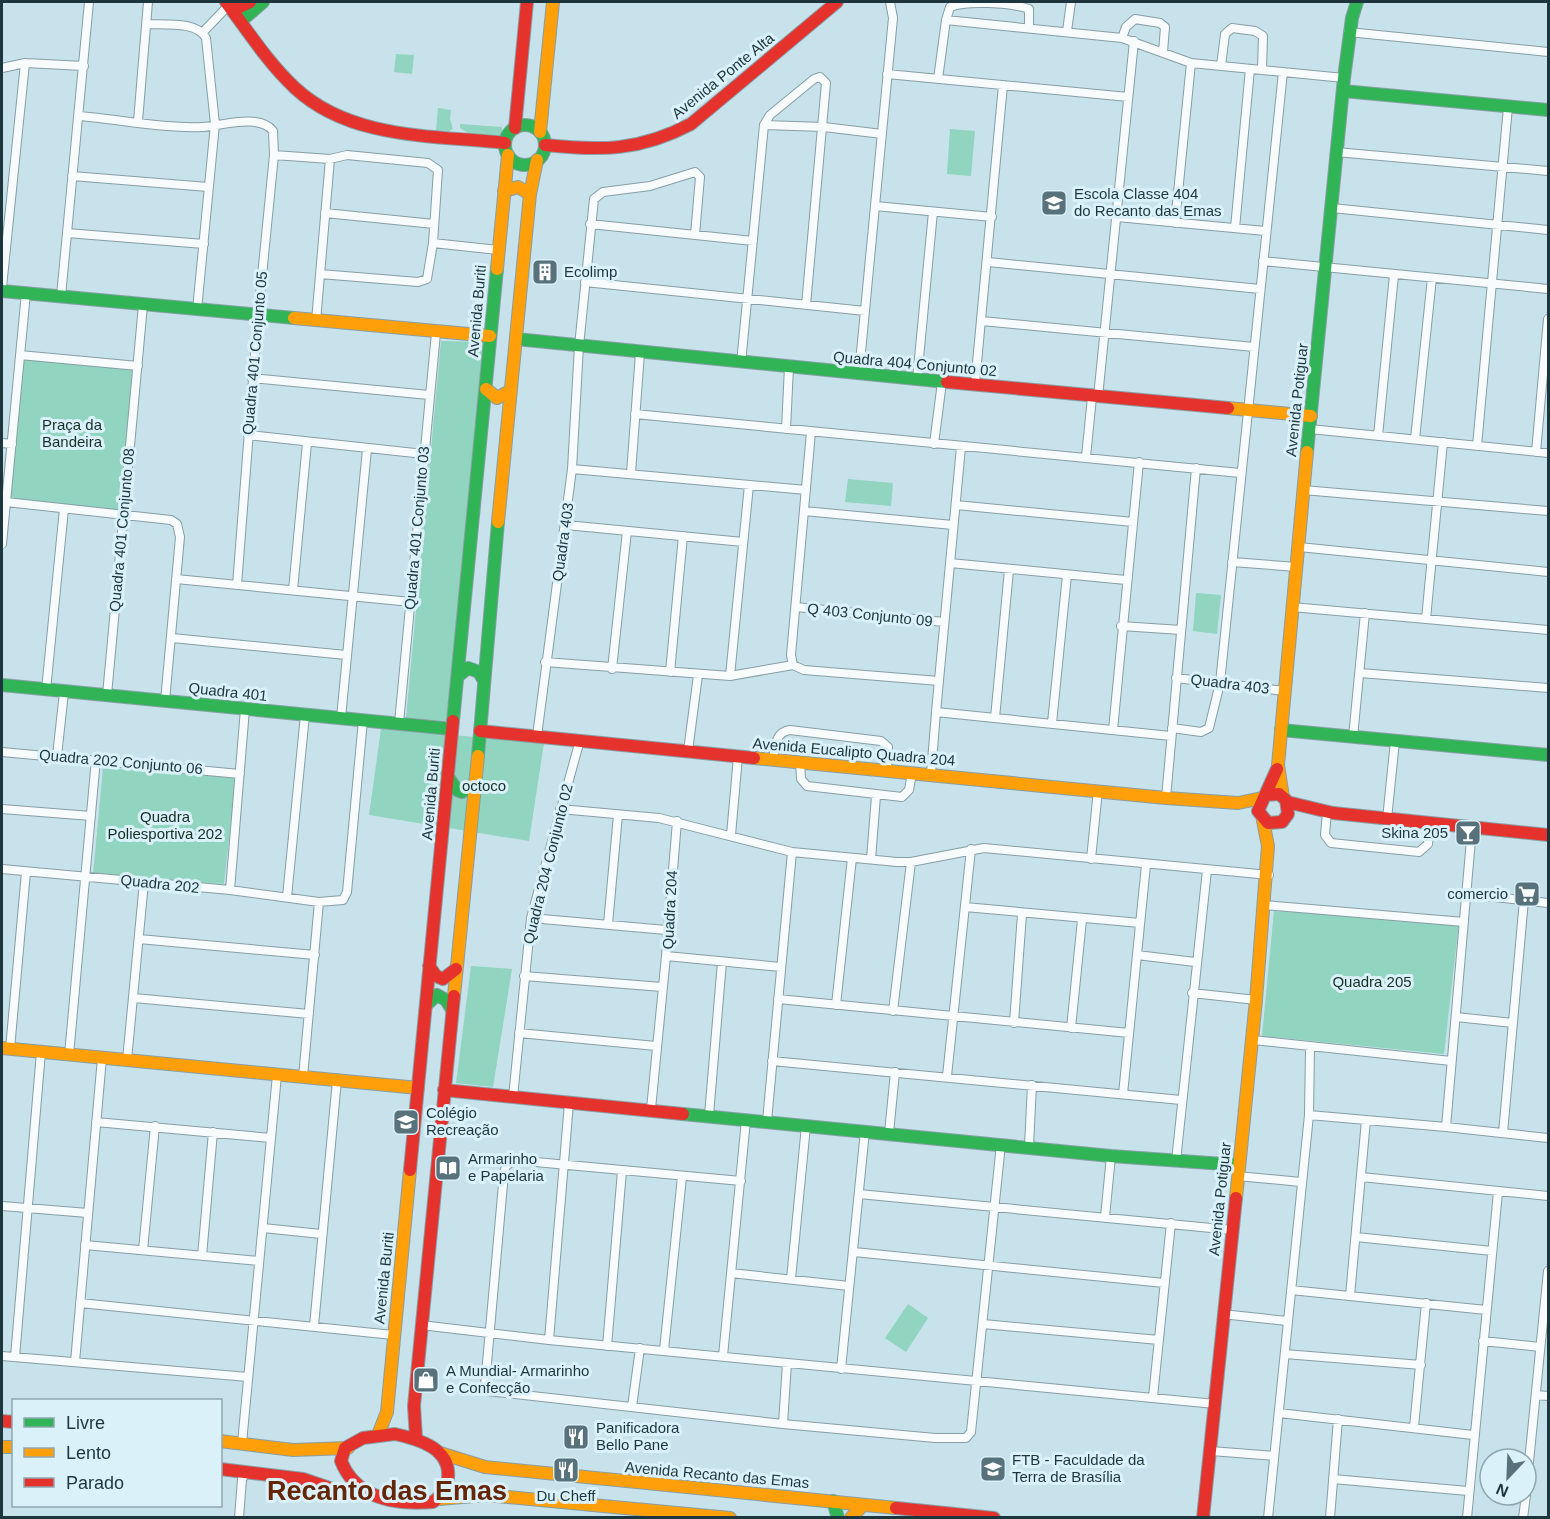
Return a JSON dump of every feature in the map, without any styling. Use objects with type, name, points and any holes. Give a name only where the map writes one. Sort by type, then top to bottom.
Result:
[{"type":"street","points":[[61,296],[89,2]]},
{"type":"street","points":[[138,121],[148,24],[148,2]]},
{"type":"street","points":[[203,32],[229,6],[250,2]]},
{"type":"street","points":[[241,21],[263,2]]},
{"type":"street","name":"Avenida Buriti","points":[[378,1435],[387,1412],[486,389],[508,134],[514,128],[527,2]]},
{"type":"street","points":[[416,1438],[414,1406],[451,1008],[480,732],[483,679],[530,194],[537,160],[545,146],[540,132],[553,2]]},
{"type":"street","name":"Avenida Ponte Alta","points":[[545,146],[614,151],[645,146],[666,138],[691,124],[837,2]]},
{"type":"street","points":[[859,373],[893,18],[890,2]]},
{"type":"street","points":[[1068,31],[1071,2]]},
{"type":"street","name":"Avenida Potiguar","points":[[1348,2],[1349,34]]},
{"type":"street","name":"Avenida Potiguar","points":[[1266,878],[1275,838],[1289,809],[1278,765],[1284,690],[1343,84],[1349,34],[1357,2]]},
{"type":"street","points":[[938,79],[946,20],[950,7],[955,4],[981,3],[1029,9],[1029,27]]},
{"type":"street","points":[[229,6],[297,90],[336,118],[366,128],[507,149],[523,164],[537,160]]},
{"type":"street","points":[[946,20],[1122,38],[1191,63],[1283,72],[1343,84],[1508,107],[1548,110]]},
{"type":"street","points":[[1122,38],[1131,21],[1160,23],[1165,27],[1163,52]]},
{"type":"street","points":[[148,24],[194,27],[203,32],[206,38],[215,124],[197,310]]},
{"type":"street","points":[[1221,66],[1225,34],[1232,28],[1255,31],[1263,36],[1262,70]]},
{"type":"street","points":[[1349,34],[1548,52]]},
{"type":"street","points":[[1086,457],[1112,275],[1134,41]]},
{"type":"street","points":[[2,68],[25,63],[84,66]]},
{"type":"street","points":[[25,63],[2,289],[258,316],[490,336]]},
{"type":"street","points":[[1175,223],[1191,63]]},
{"type":"street","points":[[1234,228],[1250,69]]},
{"type":"street","points":[[936,712],[1113,730],[1201,732],[1209,728],[1220,683],[1246,411],[1283,72]]},
{"type":"street","points":[[887,74],[1128,97]]},
{"type":"street","points":[[741,363],[764,125],[770,115],[814,79],[820,77],[826,83],[824,127],[806,305]]},
{"type":"street","points":[[975,384],[1003,85]]},
{"type":"street","points":[[1477,446],[1490,283],[1508,107]]},
{"type":"street","points":[[79,116],[200,127],[215,124]]},
{"type":"street","name":"Quadra 401 Conjunto 05","points":[[215,124],[237,122],[266,124],[273,131],[274,155],[252,378],[237,585]]},
{"type":"street","points":[[764,125],[824,127],[882,134]]},
{"type":"street","points":[[514,128],[531,126],[540,132]]},
{"type":"street","points":[[1336,152],[1548,171]]},
{"type":"street","points":[[274,155],[330,159],[347,155],[428,163],[434,166],[439,175],[429,274],[422,282],[320,274]]},
{"type":"street","points":[[316,321],[330,159]]},
{"type":"street","name":"Quadra 403","points":[[537,736],[545,662],[566,525],[572,468],[579,346],[594,199],[599,194],[650,186],[695,172],[700,177],[695,235]]},
{"type":"street","points":[[72,176],[208,187]]},
{"type":"street","points":[[504,191],[518,187],[530,194]]},
{"type":"street","points":[[875,206],[992,217]]},
{"type":"street","points":[[1332,208],[1548,230]]},
{"type":"street","points":[[917,379],[933,212]]},
{"type":"street","points":[[326,213],[434,224]]},
{"type":"street","points":[[1117,217],[1265,231]]},
{"type":"street","points":[[590,224],[753,241]]},
{"type":"street","points":[[67,233],[204,244]]},
{"type":"street","points":[[433,243],[498,250]]},
{"type":"street","points":[[1263,261],[1548,289]]},
{"type":"street","points":[[988,262],[1260,289]]},
{"type":"street","points":[[1378,436],[1394,275]]},
{"type":"street","points":[[1415,439],[1432,278]]},
{"type":"street","points":[[585,282],[865,311]]},
{"type":"street","points":[[2,544],[26,293]]},
{"type":"street","name":"Quadra 401 Conjunto 08","points":[[107,695],[143,304]]},
{"type":"street","points":[[1536,452],[1548,318]]},
{"type":"street","points":[[982,321],[1254,347]]},
{"type":"street","name":"Quadra 401 Conjunto 03","points":[[399,723],[436,333]]},
{"type":"street","name":"Quadra 404 Conjunto 02","points":[[516,339],[741,363],[1311,416]]},
{"type":"street","points":[[631,473],[640,353]]},
{"type":"street","points":[[20,355],[138,366]]},
{"type":"street","points":[[786,429],[789,367]]},
{"type":"street","points":[[252,378],[429,394]]},
{"type":"street","points":[[934,444],[942,382]]},
{"type":"street","points":[[486,389],[497,398],[510,391]]},
{"type":"street","points":[[635,414],[1240,473]]},
{"type":"street","points":[[1310,429],[1548,453]]},
{"type":"street","points":[[793,665],[791,655],[811,432]]},
{"type":"street","points":[[248,435],[424,454]]},
{"type":"street","points":[[1426,619],[1443,442]]},
{"type":"street","points":[[2,443],[12,444]]},
{"type":"street","points":[[293,590],[307,443]]},
{"type":"street","points":[[931,774],[961,447]]},
{"type":"street","points":[[341,718],[367,449]]},
{"type":"street","points":[[1113,730],[1138,462]]},
{"type":"street","points":[[572,468],[806,489]]},
{"type":"street","points":[[1166,798],[1196,468]]},
{"type":"street","points":[[730,676],[749,484]]},
{"type":"street","points":[[1304,490],[1548,511]]},
{"type":"street","points":[[6,502],[171,520],[177,524],[180,537],[165,701]]},
{"type":"street","points":[[956,505],[1132,522]]},
{"type":"street","points":[[46,690],[64,509]]},
{"type":"street","points":[[804,511],[953,525]]},
{"type":"street","points":[[566,525],[742,542]]},
{"type":"street","points":[[612,669],[627,531]]},
{"type":"street","points":[[670,672],[683,536]]},
{"type":"street","points":[[1299,547],[1548,572]]},
{"type":"street","points":[[1232,562],[1297,567]]},
{"type":"street","points":[[950,563],[1126,580]]},
{"type":"street","points":[[994,718],[1009,570]]},
{"type":"street","points":[[1052,723],[1067,575]]},
{"type":"street","points":[[176,579],[411,602]]},
{"type":"street","name":"Q 403 Conjunto 09","points":[[796,607],[944,622]]},
{"type":"street","points":[[1292,607],[1548,630]]},
{"type":"street","points":[[1353,737],[1365,614]]},
{"type":"street","points":[[1122,626],[1181,630]]},
{"type":"street","points":[[171,638],[346,655]]},
{"type":"street","points":[[545,662],[612,669],[730,676],[793,665],[804,670],[939,681]]},
{"type":"street","points":[[458,676],[468,668],[479,672],[483,679]]},
{"type":"street","points":[[1360,673],[1548,688]]},
{"type":"street","points":[[688,751],[698,675]]},
{"type":"street","name":"Quadra 403","points":[[1176,678],[1284,690]]},
{"type":"street","name":"Quadra 401","points":[[2,685],[452,729]]},
{"type":"street","points":[[57,756],[64,692]]},
{"type":"street","points":[[230,890],[245,709]]},
{"type":"street","points":[[287,897],[304,715]]},
{"type":"street","points":[[303,1077],[319,902],[338,902],[346,897],[363,720]]},
{"type":"street","points":[[773,760],[778,737],[784,731],[790,730],[880,741],[888,747],[887,770]]},
{"type":"street","points":[[1281,730],[1548,755]]},
{"type":"street","name":"Avenida Eucalipto Quadra 204","points":[[480,732],[1226,803]]},
{"type":"street","name":"Quadra 204 Conjunto 02","points":[[513,1097],[531,918],[580,740]]},
{"type":"street","points":[[1387,819],[1395,741]]},
{"type":"street","name":"Quadra 202 Conjunto 06","points":[[2,752],[240,774]]},
{"type":"street","points":[[731,835],[738,757]]},
{"type":"street","points":[[69,1054],[96,759]]},
{"type":"street","points":[[800,762],[801,779],[807,786],[876,796],[902,797],[909,790],[912,773]]},
{"type":"street","name":"Avenida Potiguar","points":[[1203,1518],[1264,905],[1268,840],[1258,806],[1278,765]]},
{"type":"street","points":[[448,777],[457,790],[462,792],[474,784]]},
{"type":"street","points":[[1091,859],[1098,790]]},
{"type":"street","points":[[1226,803],[1264,797],[1274,793],[1305,808],[1329,813],[1548,835]]},
{"type":"street","points":[[871,859],[876,796]]},
{"type":"street","points":[[1226,803],[1243,807],[1273,825],[1300,814],[1329,813]]},
{"type":"street","points":[[2,809],[92,816]]},
{"type":"street","points":[[560,809],[677,821],[792,852],[852,858],[910,862],[970,849],[1207,870],[1266,878]]},
{"type":"street","points":[[1329,813],[1325,835],[1331,843],[1419,852],[1428,844],[1430,824]]},
{"type":"street","points":[[608,924],[618,815]]},
{"type":"street","name":"Quadra 204","points":[[677,821],[666,930],[666,956],[781,967]]},
{"type":"street","points":[[1446,1127],[1472,828]]},
{"type":"street","points":[[947,1076],[970,849]]},
{"type":"street","points":[[767,1121],[792,852]]},
{"type":"street","points":[[836,1005],[852,858]]},
{"type":"street","points":[[893,1011],[910,862]]},
{"type":"street","points":[[1123,1094],[1146,865]]},
{"type":"street","name":"Quadra 202","points":[[2,869],[230,890],[319,902]]},
{"type":"street","points":[[1176,1161],[1195,962],[1207,870]]},
{"type":"street","points":[[26,872],[6,1049],[418,1088]]},
{"type":"street","points":[[128,1060],[144,882]]},
{"type":"street","points":[[1467,894],[1548,903]]},
{"type":"street","points":[[1503,1132],[1524,900]]},
{"type":"street","points":[[1264,905],[1464,922]]},
{"type":"street","points":[[965,907],[1082,920],[1140,923]]},
{"type":"street","points":[[1014,1023],[1022,914]]},
{"type":"street","points":[[531,918],[666,930]]},
{"type":"street","points":[[1071,1028],[1082,920]]},
{"type":"street","points":[[139,939],[315,956]]},
{"type":"street","points":[[1137,955],[1195,962]]},
{"type":"street","points":[[651,1109],[666,956]]},
{"type":"street","points":[[709,1115],[722,962]]},
{"type":"street","points":[[429,966],[433,973],[441,979],[451,976],[456,969]]},
{"type":"street","points":[[524,976],[662,987]]},
{"type":"street","points":[[1192,993],[1256,1000]]},
{"type":"street","points":[[426,1005],[432,997],[437,995],[446,1000],[451,1008]]},
{"type":"street","points":[[134,998],[309,1014]]},
{"type":"street","points":[[777,999],[1130,1033]]},
{"type":"street","points":[[1456,1017],[1513,1023]]},
{"type":"street","points":[[519,1033],[656,1046]]},
{"type":"street","points":[[1252,1040],[1451,1061]]},
{"type":"street","points":[[1268,1518],[1309,1115],[1310,1047]]},
{"type":"street","points":[[15,1357],[41,1052]]},
{"type":"street","points":[[75,1362],[102,1058]]},
{"type":"street","points":[[772,1061],[1181,1100]]},
{"type":"street","points":[[889,1133],[895,1072]]},
{"type":"street","points":[[242,1443],[278,1075]]},
{"type":"street","points":[[314,1326],[337,1080]]},
{"type":"street","points":[[1029,1146],[1032,1085]]},
{"type":"street","points":[[444,1090],[1176,1161],[1301,1182]]},
{"type":"street","points":[[549,1340],[569,1103]]},
{"type":"street","points":[[1309,1115],[1548,1138]]},
{"type":"street","points":[[723,1356],[746,1120]]},
{"type":"street","points":[[1350,1296],[1366,1120]]},
{"type":"street","points":[[96,1122],[271,1138]]},
{"type":"street","points":[[143,1250],[155,1126]]},
{"type":"street","points":[[791,1279],[806,1126]]},
{"type":"street","points":[[841,1369],[865,1131]]},
{"type":"street","points":[[202,1256],[213,1132]]},
{"type":"street","points":[[741,1182],[514,1160],[506,1166],[489,1335],[485,1384],[487,1391],[783,1424],[935,1438],[966,1438],[971,1432],[977,1382],[1001,1144]]},
{"type":"street","points":[[1105,1217],[1111,1156]]},
{"type":"street","points":[[607,1346],[622,1172]]},
{"type":"street","points":[[664,1350],[682,1177]]},
{"type":"street","points":[[1361,1177],[1548,1197]]},
{"type":"street","points":[[1467,1518],[1473,1435],[1498,1192]]},
{"type":"street","points":[[859,1194],[1232,1230]]},
{"type":"street","points":[[2,1206],[88,1213]]},
{"type":"street","points":[[1154,1397],[1171,1223]]},
{"type":"street","points":[[263,1228],[321,1234]]},
{"type":"street","points":[[1356,1237],[1492,1251]]},
{"type":"street","points":[[85,1245],[259,1261]]},
{"type":"street","points":[[854,1252],[1164,1283]]},
{"type":"street","points":[[1531,1447],[1548,1271]]},
{"type":"street","points":[[731,1273],[849,1286]]},
{"type":"street","points":[[1291,1290],[1486,1310]]},
{"type":"street","points":[[80,1303],[393,1335]]},
{"type":"street","points":[[1414,1428],[1425,1303]]},
{"type":"street","points":[[1222,1314],[1287,1321]]},
{"type":"street","points":[[983,1324],[1159,1340]]},
{"type":"street","points":[[421,1325],[489,1335],[1215,1404]]},
{"type":"street","points":[[1483,1341],[1540,1347]]},
{"type":"street","points":[[632,1407],[640,1348]]},
{"type":"street","points":[[1285,1354],[1421,1365]]},
{"type":"street","points":[[2,1356],[248,1377]]},
{"type":"street","points":[[783,1424],[787,1363]]},
{"type":"street","points":[[1536,1395],[1548,1396]]},
{"type":"street","points":[[1279,1413],[1473,1435]]},
{"type":"street","points":[[1330,1518],[1338,1419]]},
{"type":"street","points":[[222,1441],[293,1450],[348,1448],[361,1439],[378,1435],[416,1438],[440,1453],[447,1465],[449,1475],[439,1499]]},
{"type":"street","points":[[348,1448],[340,1469],[351,1495]]},
{"type":"street","points":[[1211,1450],[1274,1456]]},
{"type":"street","name":"Avenida Recanto das Emas","points":[[440,1453],[485,1467],[994,1518]]},
{"type":"street","points":[[222,1469],[243,1474],[318,1481],[351,1495],[360,1502],[390,1512],[412,1511],[439,1499],[486,1495],[730,1518]]},
{"type":"street","points":[[239,1518],[243,1474]]},
{"type":"street","points":[[1333,1479],[1468,1491]]},
{"type":"street","points":[[833,1501],[838,1518]]},
{"type":"street","points":[[851,1518],[863,1505]]},
{"type":"green space","points":[[396,54],[414,55],[412,74],[394,72]]},
{"type":"green space","points":[[438,108],[451,110],[450,119],[453,129],[436,130]]},
{"type":"green space","points":[[460,124],[502,127],[502,137],[468,133],[460,128]]},
{"type":"green space","points":[[950,129],[975,131],[971,176],[947,174]]},
{"type":"green space","points":[[441,341],[485,342],[446,723],[406,718]]},
{"type":"green space","name":"Praça da Bandeira","points":[[23,358],[135,368],[121,512],[10,500]]},
{"type":"green space","points":[[848,479],[893,483],[891,506],[845,502]]},
{"type":"green space","points":[[1196,593],[1221,595],[1217,634],[1193,631]]},
{"type":"green space","name":"octoco","points":[[381,729],[544,743],[529,841],[369,815]]},
{"type":"green space","name":"Quadra Poliesportiva 202","points":[[103,768],[236,777],[224,884],[93,875]]},
{"type":"green space","name":"Quadra 205","points":[[1274,911],[1459,922],[1444,1054],[1262,1036]]},
{"type":"green space","points":[[471,966],[512,969],[493,1087],[456,1083]]},
{"type":"green space","points":[[908,1304],[928,1318],[906,1352],[885,1338]]},
{"type":"traffic: fast","points":[[241,21],[263,2]]},
{"type":"traffic: fast","points":[[1307,452],[1344,78],[1352,18],[1357,2]]},
{"type":"traffic: fast","points":[[1343,91],[1548,110]]},
{"type":"traffic: fast","points":[[525,125],[539,131],[545,145],[539,159],[525,165],[511,159],[505,145],[511,131],[525,125]]},
{"type":"traffic: fast","points":[[453,721],[497,269]]},
{"type":"traffic: fast","points":[[2,291],[294,318]]},
{"type":"traffic: fast","points":[[516,339],[947,382]]},
{"type":"traffic: fast","points":[[478,756],[498,522]]},
{"type":"traffic: fast","points":[[458,676],[468,668],[479,672],[483,679]]},
{"type":"traffic: fast","points":[[2,685],[452,729]]},
{"type":"traffic: fast","points":[[1281,730],[1548,755]]},
{"type":"traffic: fast","points":[[448,777],[457,790],[462,792],[474,784]]},
{"type":"traffic: fast","points":[[426,1005],[437,995],[446,1000],[451,1008]]},
{"type":"traffic: fast","points":[[683,1114],[1111,1156],[1238,1165]]},
{"type":"traffic: fast","points":[[833,1501],[838,1518]]},
{"type":"traffic: slow","points":[[540,132],[553,2]]},
{"type":"traffic: slow","points":[[497,269],[508,155]]},
{"type":"traffic: slow","points":[[498,522],[530,194],[537,160]]},
{"type":"traffic: slow","points":[[504,191],[518,187],[530,194]]},
{"type":"traffic: slow","points":[[294,318],[490,336]]},
{"type":"traffic: slow","points":[[486,389],[497,398],[510,391]]},
{"type":"traffic: slow","points":[[1228,408],[1311,416]]},
{"type":"traffic: slow","points":[[1283,797],[1278,765],[1307,452]]},
{"type":"traffic: slow","points":[[454,996],[478,756]]},
{"type":"traffic: slow","points":[[754,758],[1166,798],[1238,803],[1262,798]]},
{"type":"traffic: slow","points":[[1236,1198],[1256,1000],[1268,846],[1263,821]]},
{"type":"traffic: slow","points":[[2,1048],[418,1088]]},
{"type":"traffic: slow","points":[[378,1435],[387,1412],[410,1170]]},
{"type":"traffic: slow","points":[[222,1441],[293,1450],[348,1448]]},
{"type":"traffic: slow","points":[[2,1447],[12,1447]]},
{"type":"traffic: slow","points":[[440,1453],[485,1467],[896,1508]]},
{"type":"traffic: slow","points":[[439,1499],[486,1495],[730,1518]]},
{"type":"traffic: slow","points":[[851,1518],[863,1505]]},
{"type":"traffic: jam","points":[[226,2],[285,78],[317,105],[341,117],[394,132],[505,143]]},
{"type":"traffic: jam","points":[[233,10],[250,2]]},
{"type":"traffic: jam","points":[[515,128],[527,2]]},
{"type":"traffic: jam","points":[[545,145],[584,148],[620,147],[655,140],[691,124],[837,2]]},
{"type":"traffic: jam","points":[[947,382],[1228,408]]},
{"type":"traffic: jam","points":[[410,1170],[453,721]]},
{"type":"traffic: jam","points":[[480,731],[754,758]]},
{"type":"traffic: jam","points":[[1266,795],[1279,794],[1286,800],[1288,814],[1282,822],[1268,823],[1258,811],[1277,769]]},
{"type":"traffic: jam","points":[[1287,802],[1333,813],[1548,835]]},
{"type":"traffic: jam","points":[[429,966],[436,976],[443,979],[456,969]]},
{"type":"traffic: jam","points":[[416,1438],[414,1406],[454,996]]},
{"type":"traffic: jam","points":[[444,1090],[683,1114]]},
{"type":"traffic: jam","points":[[1203,1518],[1236,1198]]},
{"type":"traffic: jam","points":[[2,1421],[12,1422]]},
{"type":"traffic: jam","points":[[395,1434],[423,1442],[439,1452],[444,1459],[448,1468],[446,1486],[433,1502],[405,1502],[379,1497],[356,1484],[348,1474],[341,1461],[345,1448],[363,1438],[395,1434]]},
{"type":"traffic: jam","points":[[222,1469],[303,1479],[350,1495]]},
{"type":"traffic: jam","points":[[896,1508],[994,1518]]},
{"type":"place","name":"Escola Classe 404 do Recanto das Emas","points":[[1054,203]]},
{"type":"place","name":"Ecolimp","points":[[545,272]]},
{"type":"place","name":"Skina 205","points":[[1468,833]]},
{"type":"place","name":"comercio","points":[[1527,894]]},
{"type":"place","name":"Colégio Recreação","points":[[406,1122]]},
{"type":"place","name":"Armarinho e Papelaria","points":[[448,1168]]},
{"type":"place","name":"A Mundial- Armarinho e Confecção","points":[[426,1380]]},
{"type":"place","name":"Panificadora Bello Pane","points":[[576,1437]]},
{"type":"place","name":"FTB - Faculdade da Terra de Brasília","points":[[993,1469]]},
{"type":"place","name":"Du Cheff","points":[[566,1470]]},
{"type":"district","name":"Recanto das Emas","points":[[387,1491]]}]
